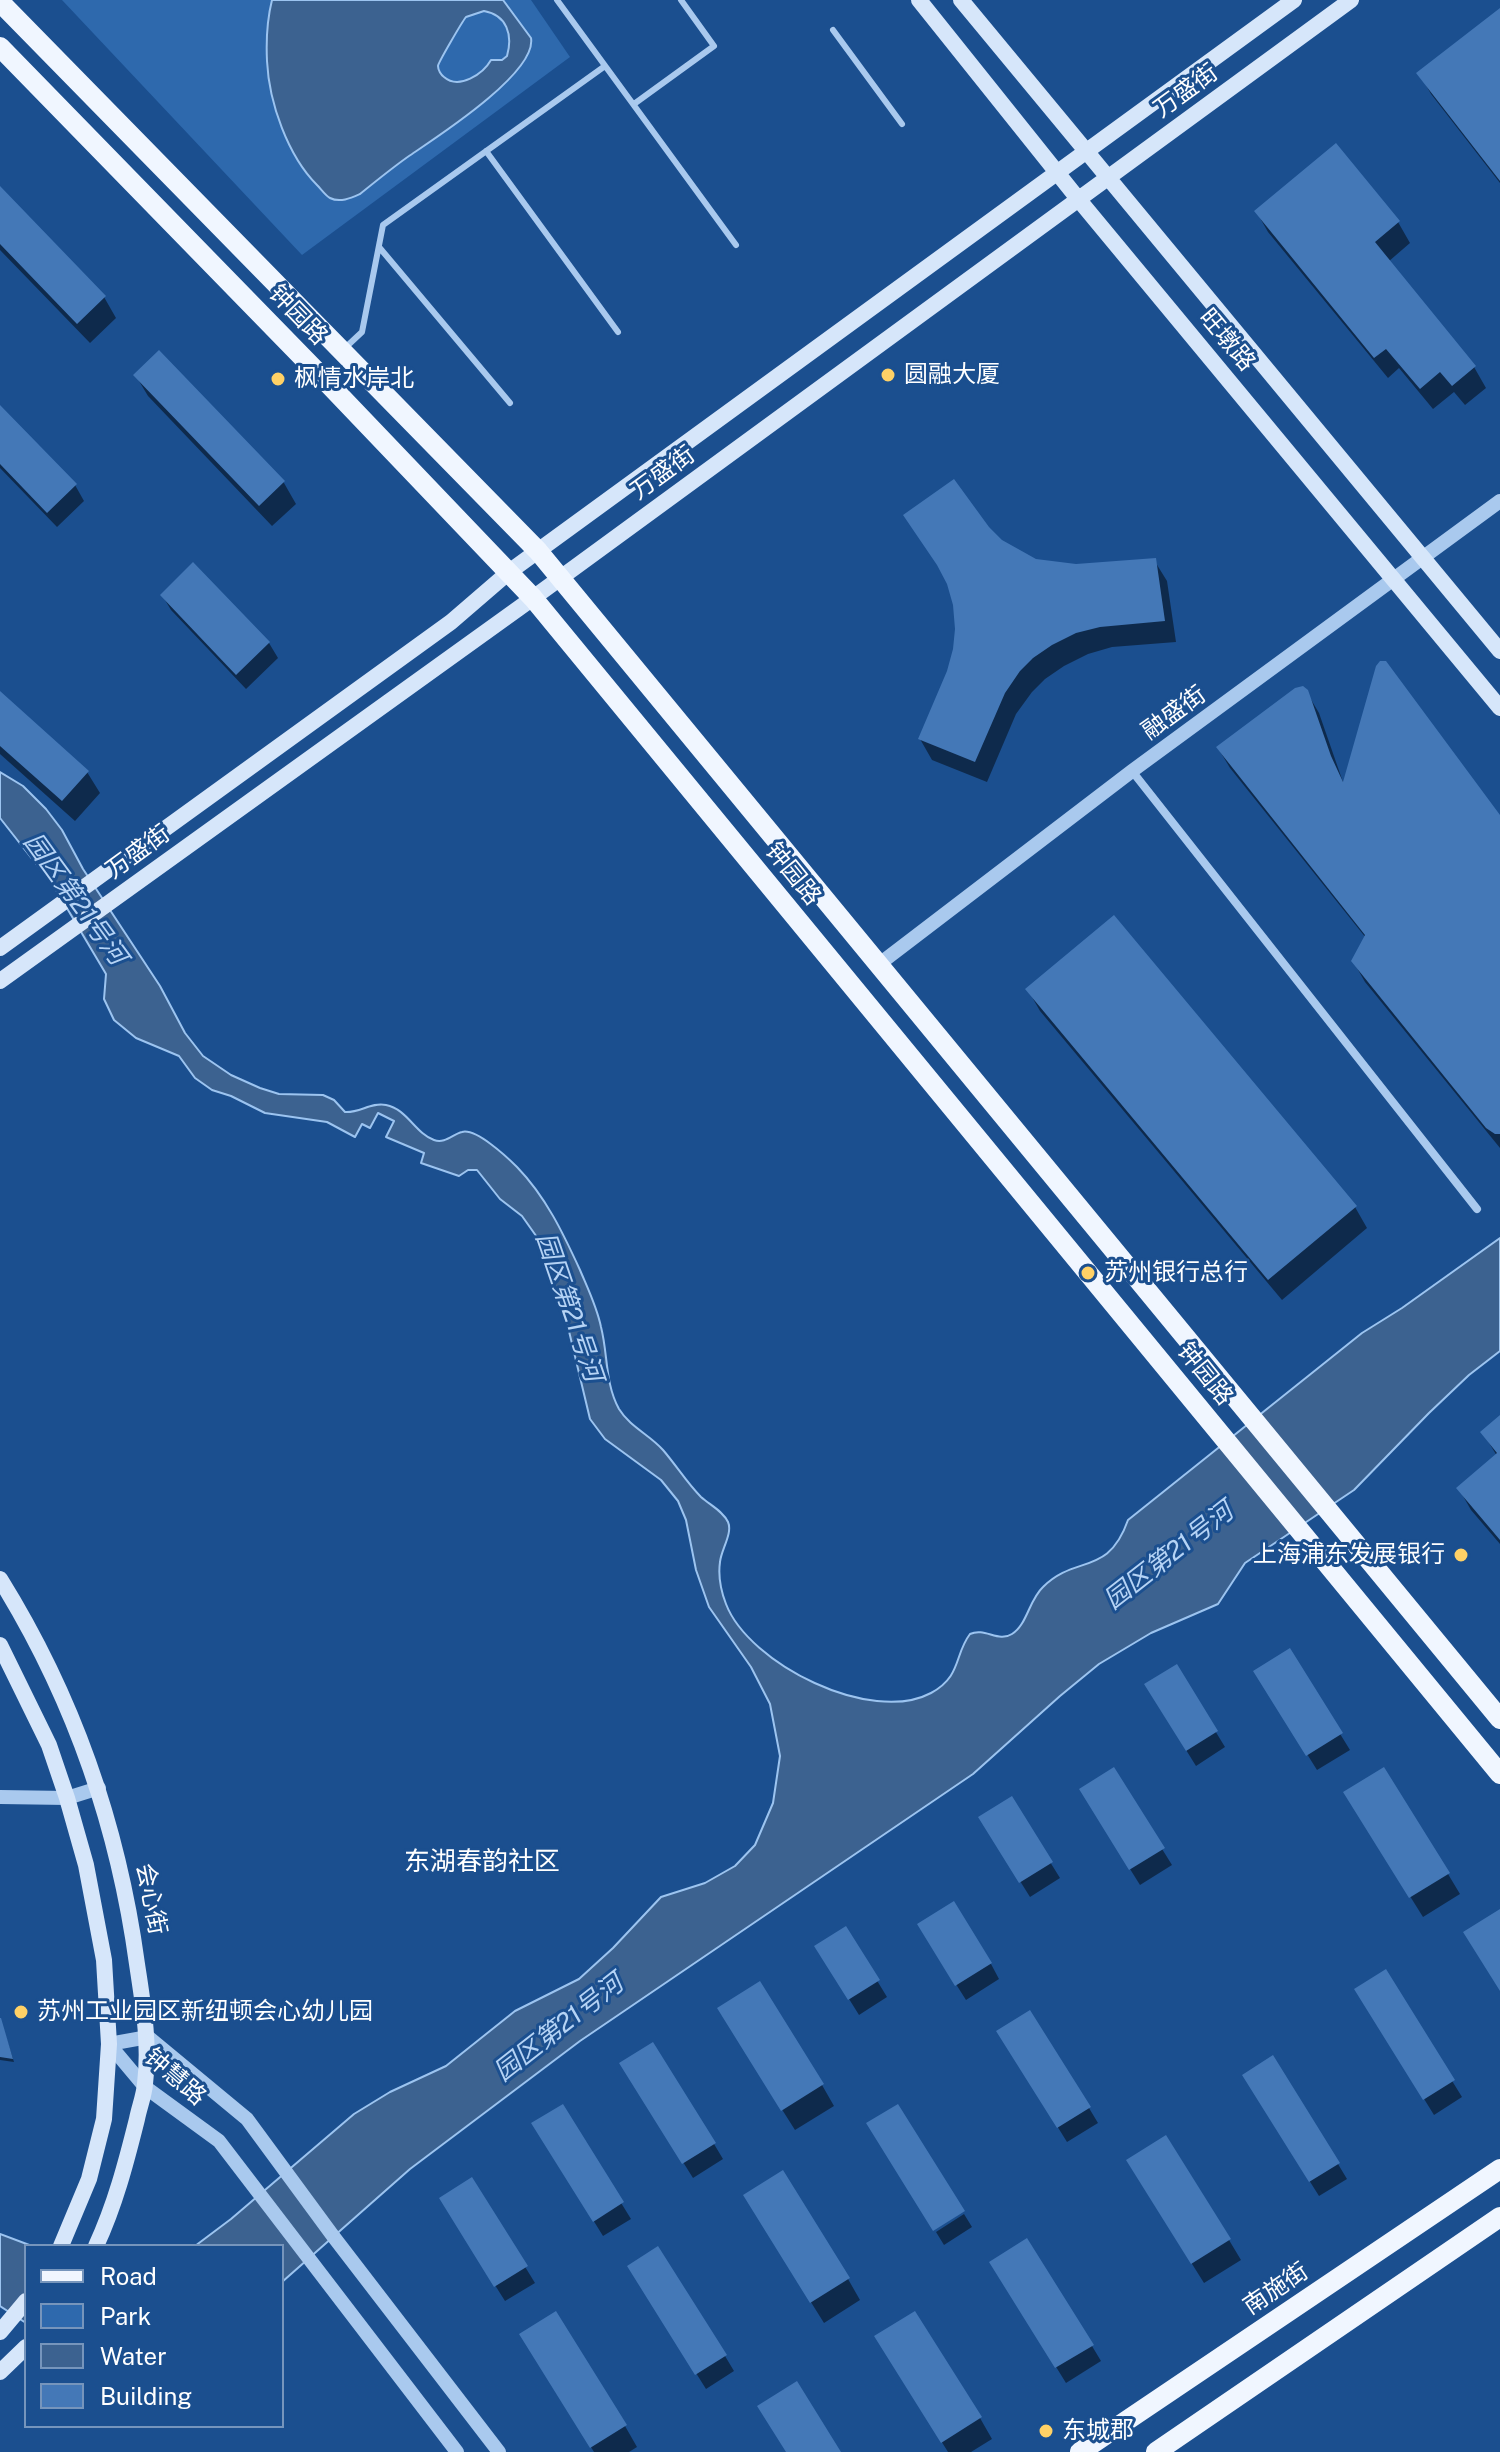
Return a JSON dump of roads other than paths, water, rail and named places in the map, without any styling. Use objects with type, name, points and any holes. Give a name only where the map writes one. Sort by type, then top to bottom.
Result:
[{"type":"main road","name":"旺墩路","points":[[919,0],[1079,200],[1500,708]]},
{"type":"main road","name":"旺墩路","points":[[961,0],[1500,651]]},
{"type":"main road","name":"万盛街","points":[[0,948],[451,622],[509,572],[1294,0]]},
{"type":"main road","name":"万盛街","points":[[0,981],[533,598],[1351,0]]},
{"type":"main road","name":"钟园路","points":[[0,2],[538,551],[1500,1719]]},
{"type":"main road","name":"钟园路","points":[[0,47],[533,598],[1500,1774]]},
{"type":"main road","name":"会心街","points":[[0,1579],[80,1734],[99,1788],[130,1908],[148,2037],[145,2087],[119,2190],[97,2244]]},
{"type":"main road","points":[[0,1645],[49,1745],[67,1798],[97,1914],[104,1960],[109,2044],[104,2119],[89,2179],[62,2244]]},
{"type":"main road","name":"南施街","points":[[1080,2452],[1500,2169]]},
{"type":"main road","points":[[1156,2452],[1500,2217]]},
{"type":"main road","points":[[0,2332],[24,2304]]},
{"type":"main road","points":[[0,2372],[24,2349]]},
{"type":"street","name":"融盛街","points":[[878,965],[1132,771],[1500,501]]},
{"type":"street","points":[[1132,771],[1477,1209]]},
{"type":"street","points":[[0,1797],[67,1798],[99,1788]]},
{"type":"street","name":"钟慧路","points":[[457,2452],[219,2141],[145,2087],[109,2044],[148,2037],[247,2119],[499,2452]]},
{"type":"lane","points":[[557,0],[736,245]]},
{"type":"lane","points":[[634,104],[714,46],[681,0]]},
{"type":"lane","points":[[833,30],[902,124]]},
{"type":"lane","points":[[342,352],[362,332],[383,225],[605,66]]},
{"type":"lane","points":[[486,151],[618,332]]},
{"type":"lane","points":[[379,247],[510,403]]},
{"type":"water","points":[[272,0],[503,0],[531,38],[529,52],[518,69],[483,103],[360,194],[338,200],[327,196],[297,159],[276,111],[267,61]],"holes":[[[484,11],[492,13],[506,27],[509,41],[507,56],[502,60],[491,60],[470,79],[457,82],[444,77],[438,66],[466,17]]]},
{"type":"water","name":"园区第21号河","points":[[0,772],[23,786],[46,809],[160,986],[185,1033],[203,1056],[231,1075],[279,1094],[323,1095],[334,1100],[345,1112],[375,1105],[393,1107],[427,1137],[438,1141],[462,1132],[475,1134],[517,1167],[545,1203],[560,1229],[592,1298],[603,1337],[611,1389],[619,1409],[663,1450],[696,1492],[720,1511],[728,1522],[729,1531],[719,1567],[720,1583],[726,1604],[739,1626],[759,1648],[785,1667],[846,1695],[877,1701],[906,1701],[931,1693],[948,1680],[970,1634],[981,1632],[1002,1637],[1012,1634],[1021,1625],[1038,1592],[1055,1577],[1101,1558],[1120,1538],[1128,1520],[1362,1333],[1500,1238],[1500,1351],[1429,1413],[1354,1490],[1245,1563],[1218,1604],[1151,1633],[1099,1664],[973,1774],[580,2041],[410,2169],[284,2280],[284,2244],[198,2244],[354,2114],[390,2092],[446,2066],[515,2011],[579,1979],[661,1897],[705,1883],[735,1866],[755,1845],[773,1803],[780,1756],[770,1704],[751,1667],[709,1607],[678,1501],[661,1480],[605,1439],[590,1419],[568,1327],[539,1240],[522,1216],[500,1199],[477,1170],[468,1170],[459,1176],[421,1163],[424,1153],[386,1137],[394,1121],[378,1113],[370,1128],[362,1124],[355,1137],[327,1122],[265,1113],[212,1090],[195,1078],[179,1056],[136,1038],[114,1020],[104,999],[106,974],[55,888],[0,818]]},
{"type":"water","points":[[0,2234],[27,2244],[24,2244],[24,2322],[0,2306]]},
{"type":"place","name":"圆融大厦","points":[[888,375]]},
{"type":"place","name":"枫情水岸北","points":[[278,379]]},
{"type":"place","name":"苏州银行总行","points":[[1088,1273]]},
{"type":"place","name":"上海浦东发展银行","points":[[1461,1555]]},
{"type":"place","name":"苏州工业园区新纽顿会心幼儿园","points":[[21,2012]]},
{"type":"place","name":"东城郡","points":[[1046,2431]]},
{"type":"district","name":"东湖春韵社区","points":[[482,1862]]}]
